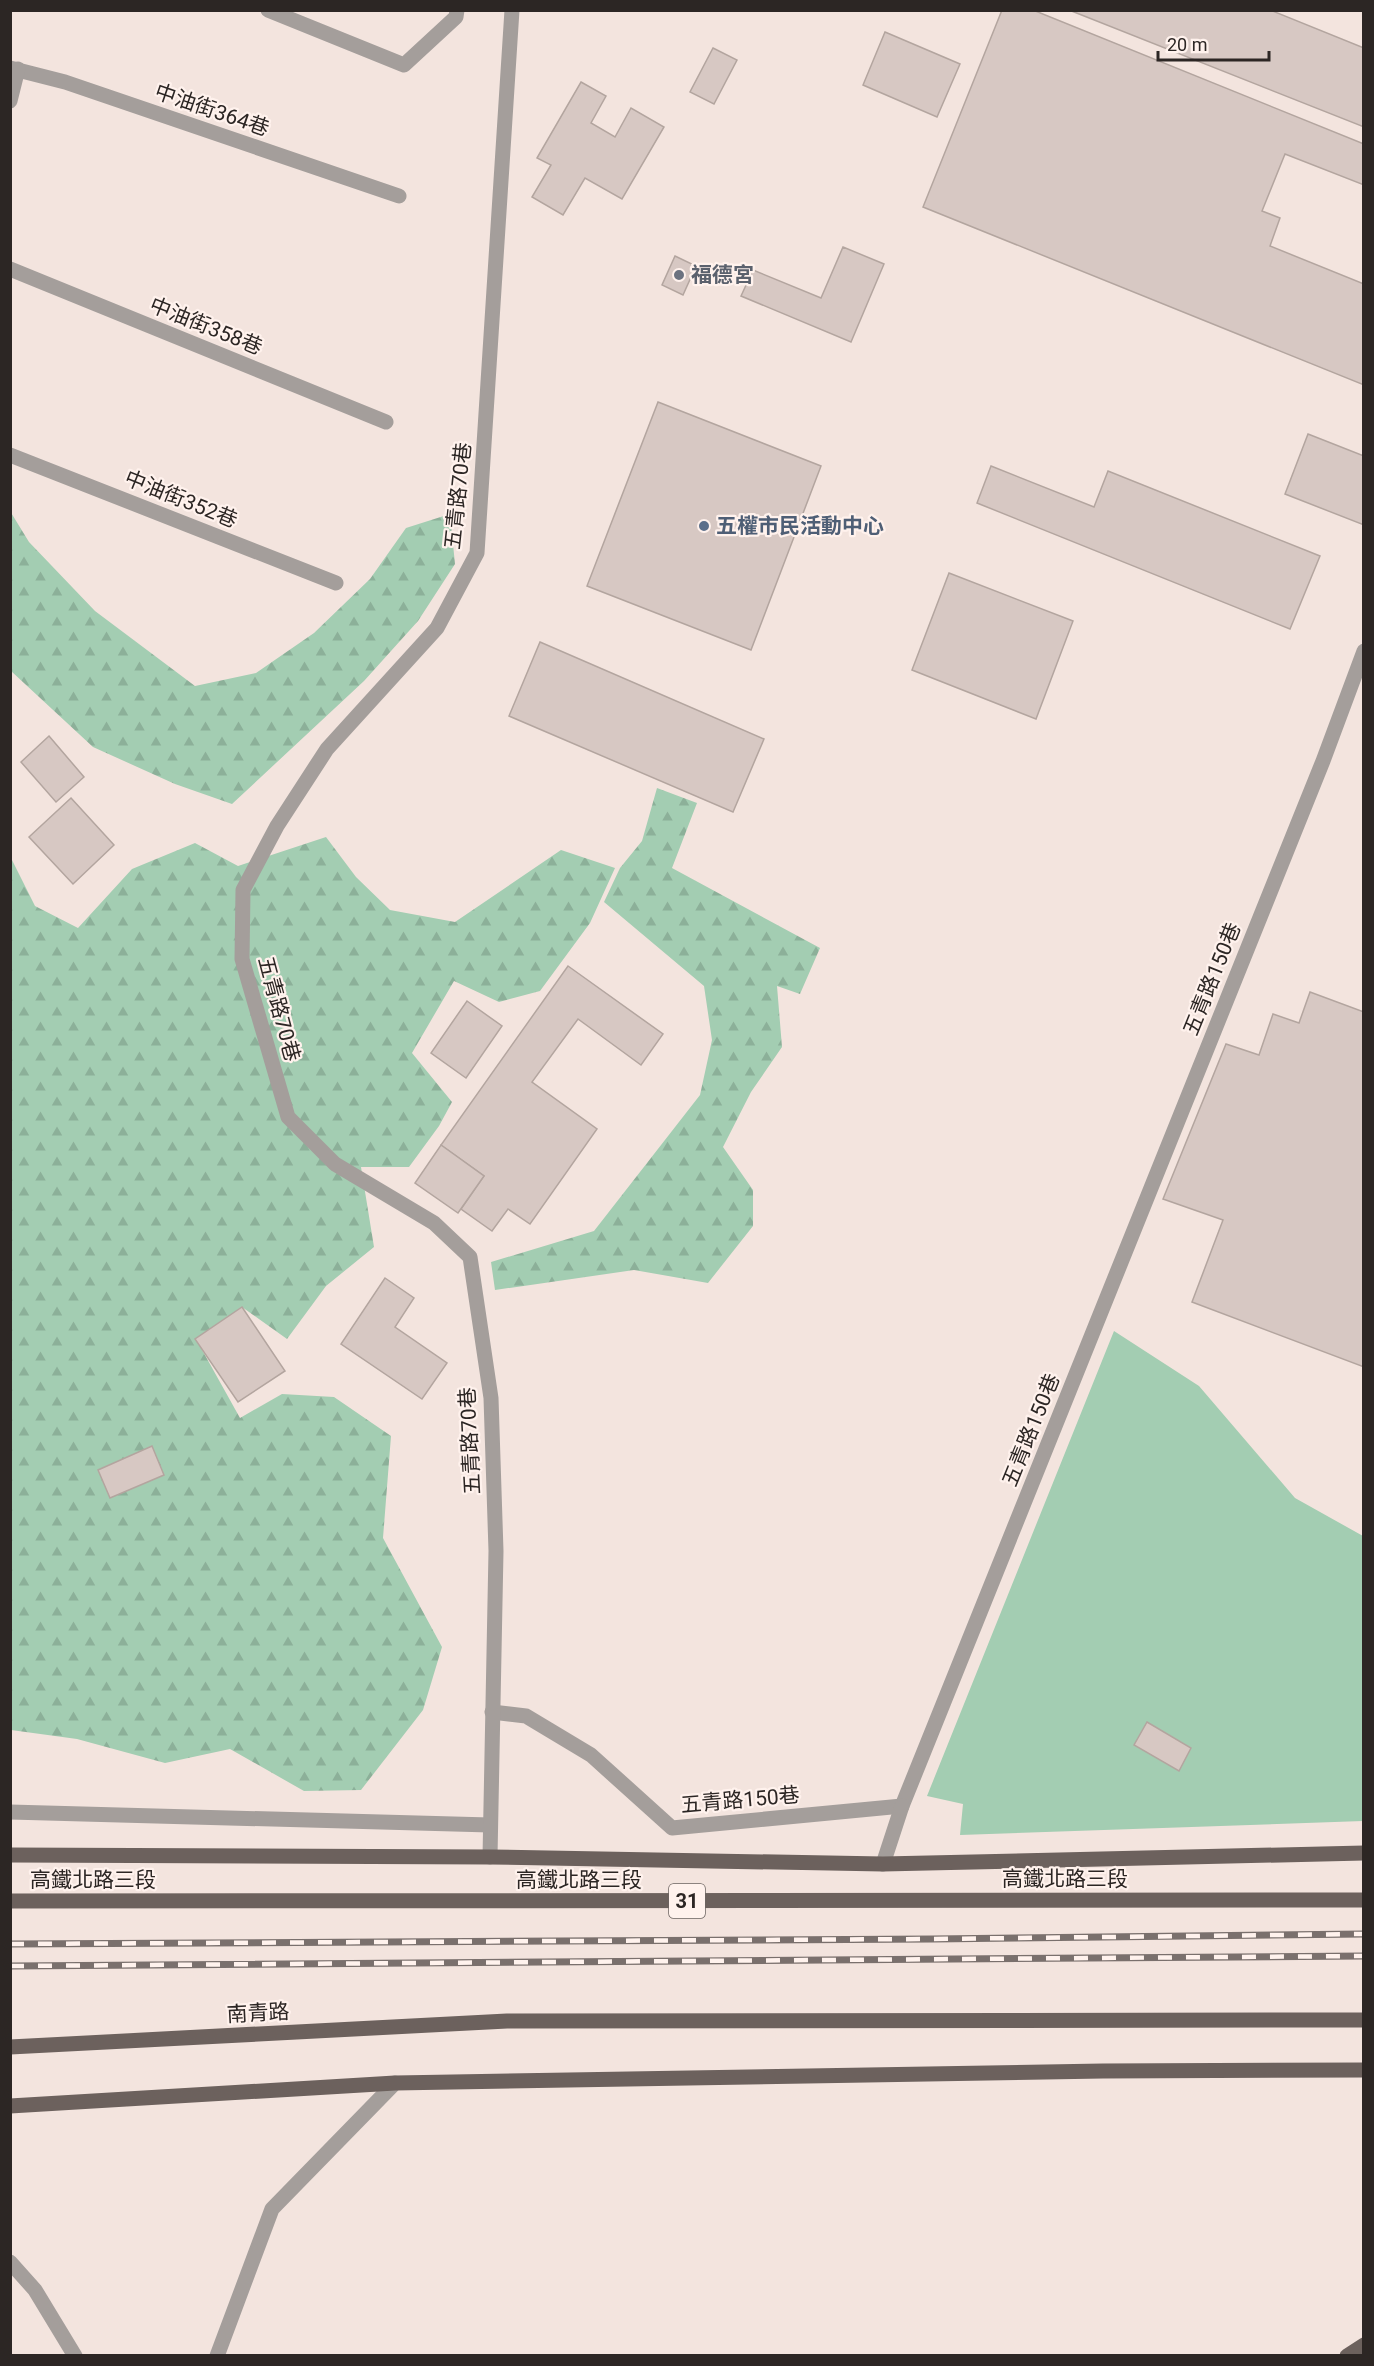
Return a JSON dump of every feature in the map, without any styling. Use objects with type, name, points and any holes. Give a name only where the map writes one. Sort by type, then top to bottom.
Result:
[{"type":"main road","name":"高鐵北路三段","points":[[490,1857],[884,1864],[1364,1853]]},
{"type":"main road","points":[[10,1855],[490,1857]]},
{"type":"main road","name":"高鐵北路三段","points":[[10,1901],[1364,1900]]},
{"type":"main road","name":"南青路","points":[[10,2047],[507,2021],[1364,2020]]},
{"type":"main road","points":[[10,2106],[395,2083],[1080,2072],[1364,2070]]},
{"type":"main road","points":[[1347,2355],[1364,2345]]},
{"type":"street","points":[[268,10],[404,65],[456,17],[457,10]]},
{"type":"street","name":"五青路70巷","points":[[490,1857],[496,1551],[491,1398],[470,1257],[434,1223],[335,1164],[288,1118],[242,959],[243,890],[277,826],[327,749],[437,628],[477,553],[512,10]]},
{"type":"street","points":[[10,101],[14,68]]},
{"type":"street","name":"中油街364巷","points":[[14,68],[76,86],[399,196]]},
{"type":"street","name":"中油街358巷","points":[[10,269],[386,422]]},
{"type":"street","name":"中油街352巷","points":[[10,454],[336,584]]},
{"type":"street","name":"五青路150巷","points":[[492,1712],[526,1716],[591,1755],[672,1828],[902,1806],[1323,761],[1364,651]]},
{"type":"street","points":[[884,1864],[902,1806]]},
{"type":"street","points":[[10,1812],[490,1825]]},
{"type":"street","points":[[216,2355],[272,2209],[395,2083]]},
{"type":"street","points":[[10,2262],[35,2290],[75,2355]]},
{"type":"green space","points":[[10,511],[29,542],[95,611],[195,686],[256,673],[314,633],[370,579],[406,528],[450,514],[455,564],[418,621],[364,681],[232,804],[175,784],[93,747],[11,671]]},
{"type":"green space","points":[[657,788],[697,803],[672,868],[820,948],[800,994],[777,986],[782,1047],[751,1092],[723,1147],[753,1190],[753,1226],[708,1283],[634,1270],[495,1290],[491,1262],[594,1231],[700,1095],[712,1040],[704,986],[604,902],[620,868],[642,841]]},
{"type":"green space","points":[[326,837],[356,877],[390,910],[455,922],[561,850],[615,868],[590,923],[540,991],[499,1002],[454,981],[412,1053],[452,1102],[439,1126],[409,1167],[361,1167],[374,1247],[326,1286],[287,1339],[242,1307],[196,1339],[240,1418],[282,1394],[334,1397],[391,1436],[383,1538],[442,1647],[423,1710],[361,1790],[304,1791],[230,1749],[165,1763],[77,1739],[11,1730],[10,856],[35,906],[78,928],[132,869],[195,843],[238,866]]},
{"type":"green space","points":[[1114,1331],[1199,1386],[1295,1498],[1363,1536],[1363,1821],[960,1835],[963,1804],[927,1796]]},
{"type":"building","points":[[1002,10],[1033,10],[1364,144],[1364,185],[1285,154],[1262,211],[1280,218],[1270,246],[1364,284],[1364,385],[923,207]]},
{"type":"building","points":[[1069,10],[1270,10],[1364,48],[1364,127]]},
{"type":"building","points":[[885,32],[960,64],[937,117],[863,85]]},
{"type":"building","points":[[713,48],[737,60],[714,104],[690,92]]},
{"type":"building","points":[[581,82],[606,96],[591,123],[615,137],[631,108],[664,127],[622,199],[585,178],[563,215],[532,197],[551,165],[537,158]]},
{"type":"building","points":[[843,247],[884,264],[851,342],[741,296],[753,270],[821,298]]},
{"type":"building","name":"福德宮","points":[[675,256],[696,266],[683,295],[662,285]]},
{"type":"building","name":"五權市民活動中心","points":[[658,402],[821,466],[751,650],[587,586]]},
{"type":"building","points":[[1308,434],[1364,456],[1364,525],[1285,494]]},
{"type":"building","points":[[991,466],[1094,507],[1108,471],[1320,556],[1290,629],[977,503]]},
{"type":"building","points":[[949,573],[1073,621],[1036,719],[912,670]]},
{"type":"building","points":[[540,642],[764,739],[733,812],[509,716]]},
{"type":"building","points":[[49,736],[84,777],[56,802],[21,762]]},
{"type":"building","points":[[71,798],[114,845],[73,884],[29,837]]},
{"type":"building","points":[[568,966],[663,1034],[641,1065],[578,1019],[532,1082],[597,1129],[530,1224],[508,1209],[492,1231],[461,1209],[484,1176],[441,1145]]},
{"type":"building","points":[[1310,992],[1364,1012],[1364,1367],[1192,1302],[1223,1220],[1163,1199],[1226,1044],[1259,1055],[1273,1014],[1299,1023]]},
{"type":"building","points":[[467,1001],[502,1026],[466,1078],[431,1053]]},
{"type":"building","points":[[441,1145],[484,1176],[458,1213],[415,1183]]},
{"type":"building","points":[[385,1278],[414,1298],[395,1327],[447,1363],[422,1399],[341,1344]]},
{"type":"building","points":[[242,1307],[285,1371],[238,1402],[195,1339]]},
{"type":"building","points":[[152,1446],[164,1475],[110,1498],[98,1470]]},
{"type":"building","points":[[1147,1722],[1191,1748],[1179,1771],[1134,1745]]},
{"type":"railway","points":[[10,1944],[933,1939],[1364,1934]]},
{"type":"railway","points":[[10,1966],[1364,1956]]},
{"type":"place","name":"福德宮","points":[[679,275]]},
{"type":"place","name":"五權市民活動中心","points":[[704,526]]}]
